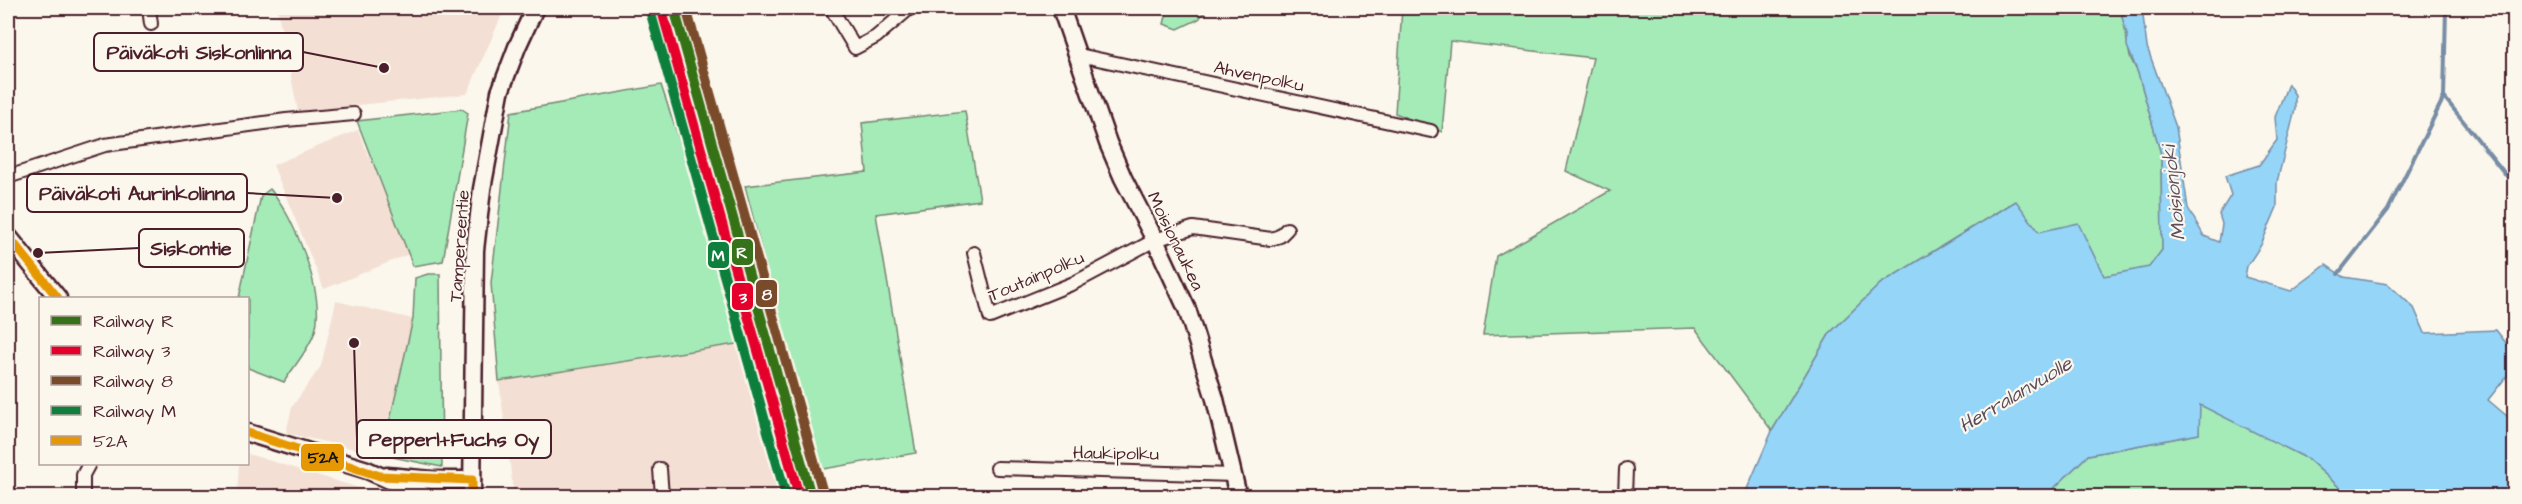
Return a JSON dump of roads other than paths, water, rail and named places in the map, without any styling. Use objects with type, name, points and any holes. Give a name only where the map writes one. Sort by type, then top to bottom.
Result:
[{"type":"street","points":[[149,8],[151,24]]},
{"type":"street","name":"Tampereentie","points":[[472,488],[475,250],[482,189],[500,92],[535,8]]},
{"type":"street","points":[[831,8],[855,48],[876,37],[910,8]]},
{"type":"street","name":"Moisionaukea","points":[[1061,8],[1108,143],[1187,309],[1197,337],[1238,496]]},
{"type":"street","name":"Ahvenpolku","points":[[1079,56],[1431,131]]},
{"type":"street","points":[[8,177],[105,145],[286,120],[354,114]]},
{"type":"street","points":[[1155,240],[1193,228],[1271,239],[1280,236],[1287,229]]},
{"type":"street","points":[[8,236],[57,297]]},
{"type":"street","name":"Toutainpolku","points":[[974,253],[990,317],[1074,283],[1155,240]]},
{"type":"street","points":[[249,433],[380,476],[425,496]]},
{"type":"street","points":[[83,496],[83,475],[88,465]]},
{"type":"street","name":"Haukipolku","points":[[997,468],[1234,475]]},
{"type":"street","points":[[660,469],[662,496]]},
{"type":"street","points":[[1625,496],[1626,469]]},
{"type":"street","points":[[380,476],[435,480],[472,488]]},
{"type":"water","points":[[2125,8],[2142,8],[2147,47],[2176,127],[2188,208],[2204,236],[2219,242],[2222,224],[2219,214],[2231,195],[2225,176],[2259,165],[2277,140],[2275,117],[2288,84],[2295,95],[2295,110],[2277,182],[2277,207],[2261,245],[2247,266],[2245,277],[2291,291],[2326,265],[2344,277],[2388,284],[2414,308],[2425,333],[2496,330],[2514,353],[2514,367],[2488,400],[2514,422],[2514,496],[2349,496],[2308,459],[2200,405],[2199,434],[2088,455],[2046,496],[1744,496],[1772,431],[1830,333],[1880,284],[2016,201],[2039,232],[2078,223],[2104,276],[2149,267],[2162,250],[2161,154],[2138,73],[2127,46],[2127,34],[2122,17]]},
{"type":"waterway","points":[[2338,274],[2388,210],[2444,97],[2446,8]]},
{"type":"waterway","points":[[2444,97],[2514,185]]},
{"type":"rail line","name":"R","points":[[674,8],[811,496]]},
{"type":"rail line","name":"8","points":[[686,8],[823,493]]},
{"type":"rail line","name":"3","points":[[662,11],[799,496]]},
{"type":"rail line","name":"M","points":[[651,14],[786,496]]},
{"type":"place","name":"Päiväkoti Siskonlinna","points":[[384,68]]},
{"type":"place","name":"Päiväkoti Aurinkolinna","points":[[337,198]]},
{"type":"place","name":"Siskontie","points":[[38,253]]},
{"type":"place","name":"Pepperl+Fuchs Oy","points":[[354,343]]},
{"type":"water label","name":"Moisionjoki","points":[[2173,193]]},
{"type":"water label","name":"Herralanvuolle","points":[[2015,394]]}]
